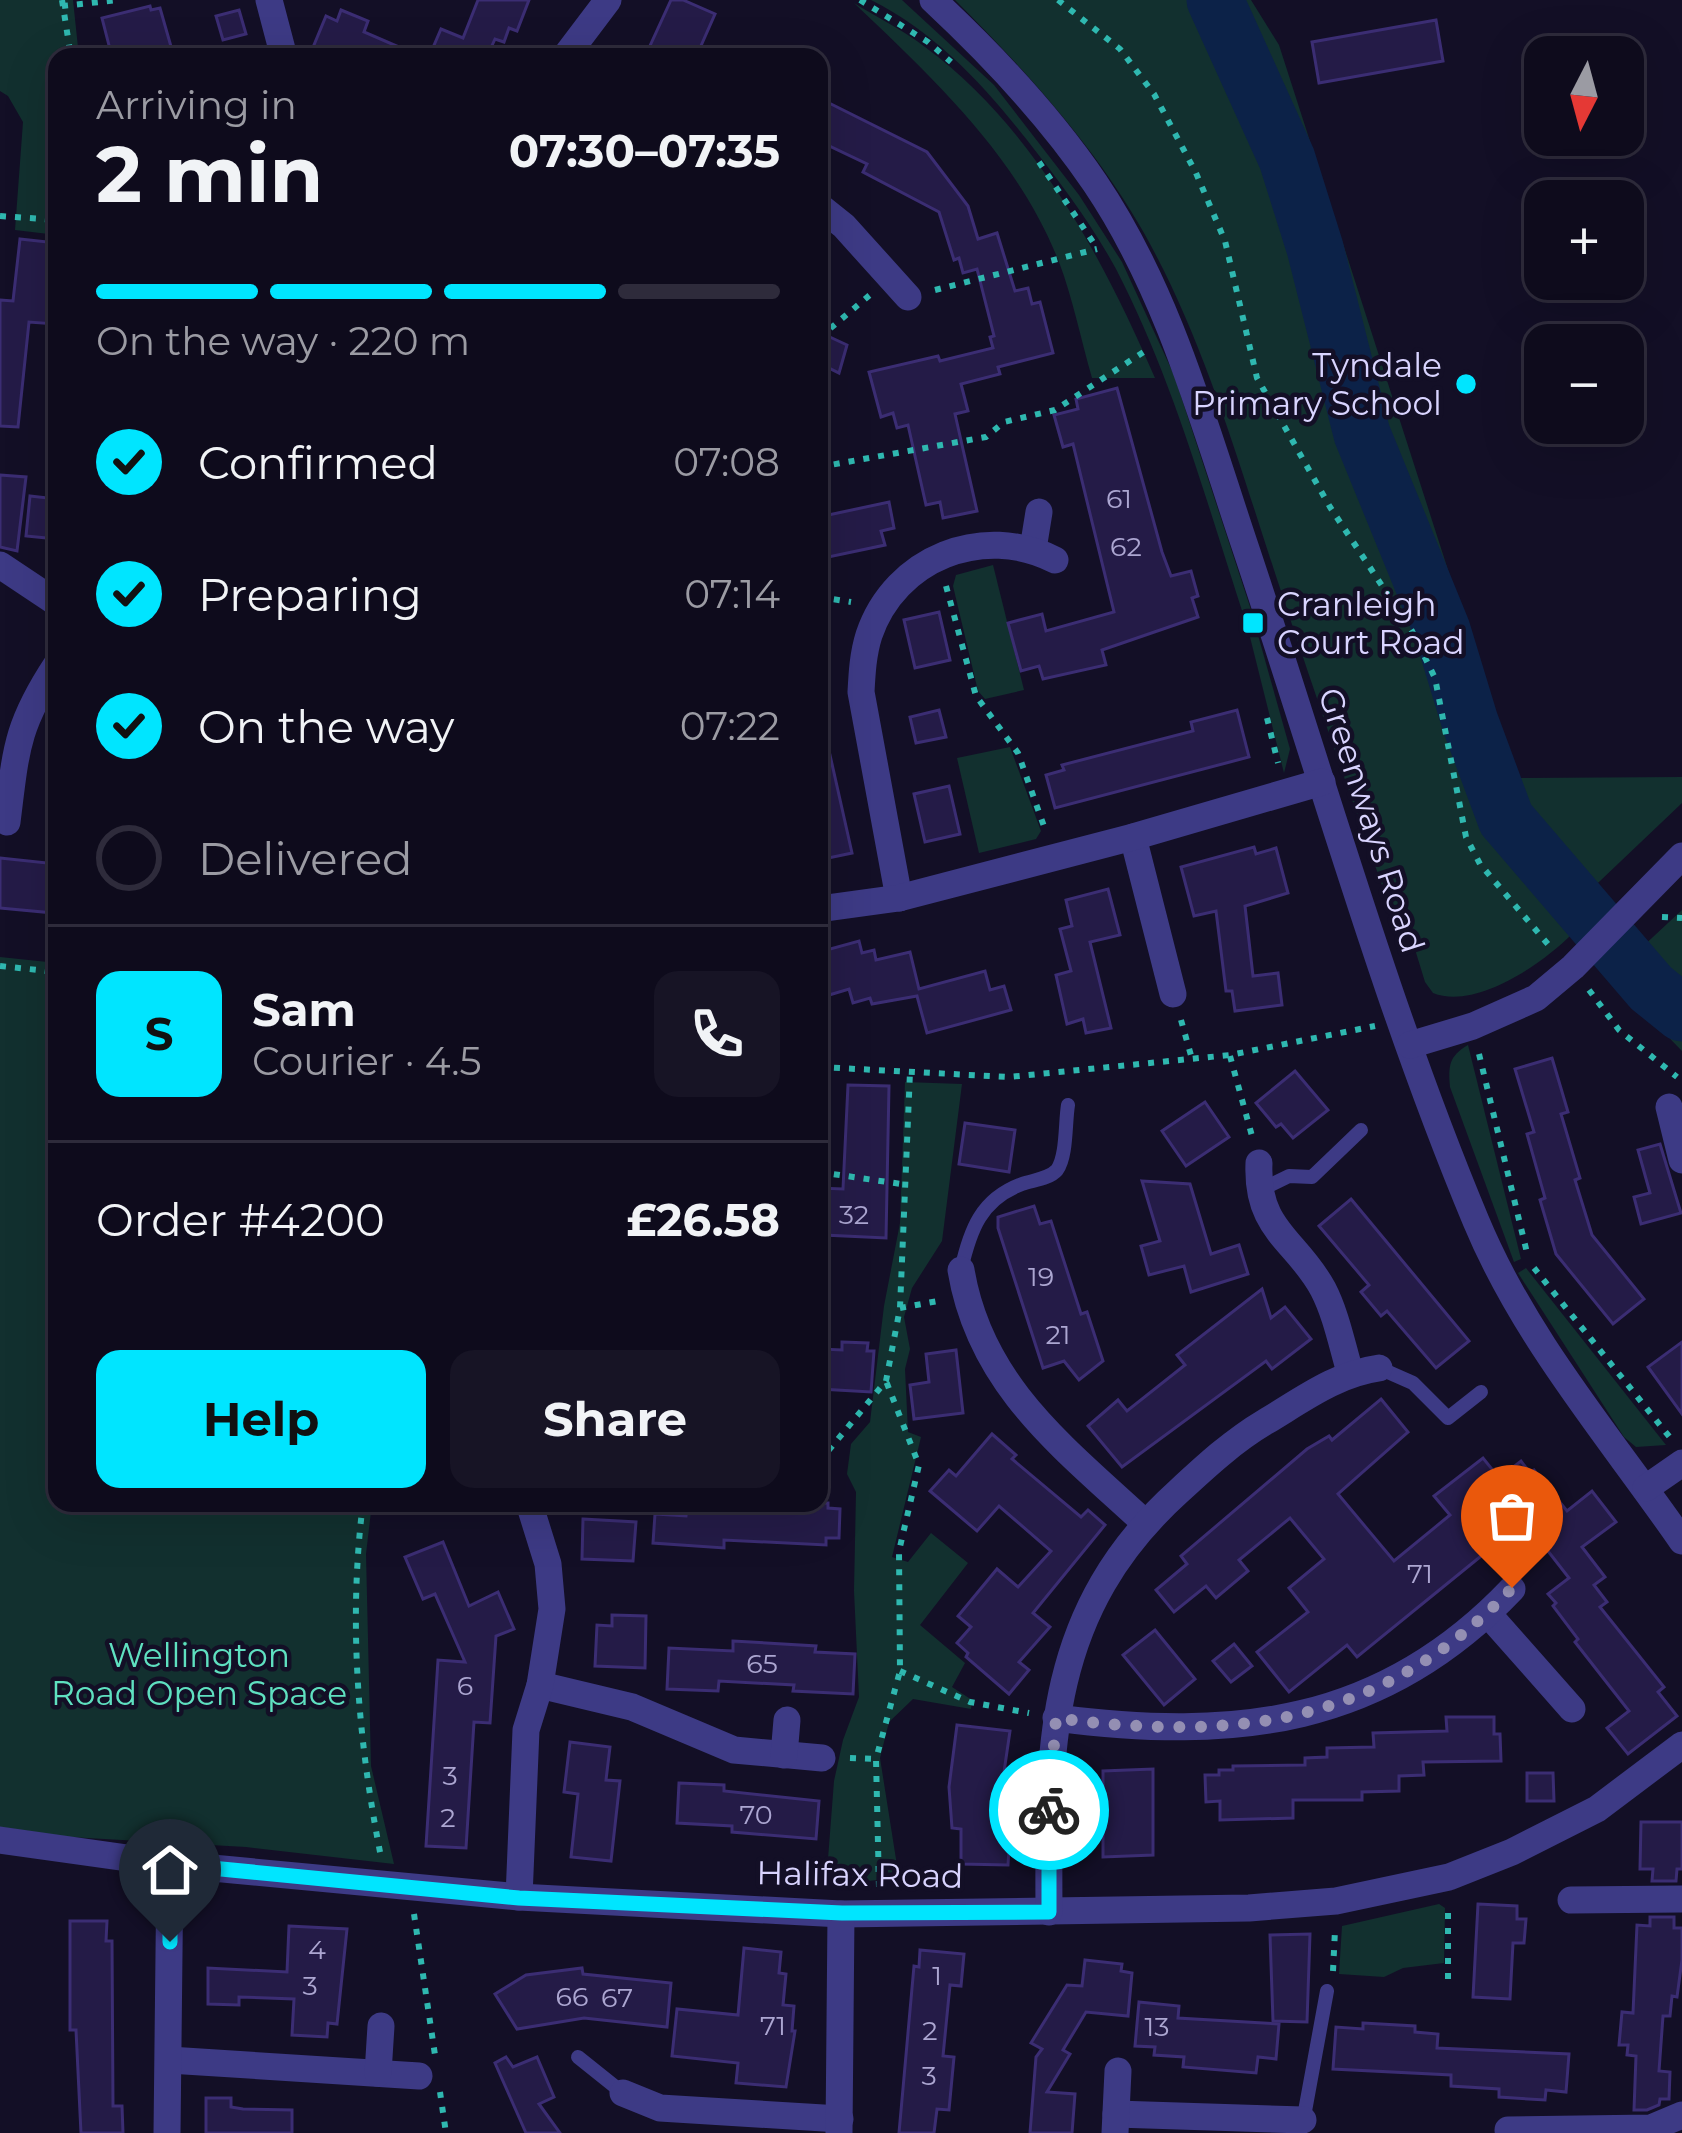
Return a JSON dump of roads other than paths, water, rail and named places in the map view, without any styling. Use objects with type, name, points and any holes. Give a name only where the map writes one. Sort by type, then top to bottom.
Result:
[{"type":"street","points":[[269,0],[282,48]]},
{"type":"street","points":[[572,48],[608,0]]},
{"type":"street","name":"Greenways Road","points":[[933,0],[1007,69],[1095,183],[1136,252],[1187,372],[1406,1033],[1476,1221],[1501,1276],[1578,1399],[1682,1541]]},
{"type":"street","points":[[828,215],[900,287]]},
{"type":"street","points":[[898,898],[863,719],[863,658],[870,633],[894,589],[938,556],[970,546],[1044,555],[1039,512]]},
{"type":"street","points":[[0,565],[48,597]]},
{"type":"street","points":[[4,821],[7,766],[29,707],[48,678]]},
{"type":"street","points":[[828,908],[898,898],[1322,782]]},
{"type":"street","points":[[1132,837],[1173,994]]},
{"type":"street","points":[[1406,1033],[1473,1026],[1535,998],[1574,966],[1682,856]]},
{"type":"street","points":[[1676,1095],[1682,1160]]},
{"type":"street","points":[[1256,1193],[1284,1241],[1322,1286],[1350,1372]]},
{"type":"street","points":[[963,1283],[980,1338],[1017,1400],[1144,1522]]},
{"type":"street","points":[[1049,1912],[1049,1775],[1056,1718],[1079,1627],[1104,1579],[1144,1522],[1242,1436],[1350,1372],[1379,1368]]},
{"type":"street","points":[[1646,1488],[1682,1463]]},
{"type":"street","points":[[519,1898],[526,1730],[540,1685],[552,1609],[536,1512]]},
{"type":"street","points":[[1056,1718],[1118,1726],[1201,1728],[1313,1714],[1369,1693],[1418,1664],[1487,1614],[1512,1588]]},
{"type":"street","points":[[1487,1614],[1541,1690],[1572,1709]]},
{"type":"street","points":[[540,1685],[632,1707],[734,1750],[822,1758]]},
{"type":"street","points":[[784,1755],[787,1720]]},
{"type":"street","name":"Halifax Road","points":[[0,1840],[170,1864],[519,1898],[842,1913],[1249,1908],[1336,1901],[1448,1876],[1512,1852],[1597,1809],[1682,1745]]},
{"type":"street","points":[[167,2133],[170,1864]]},
{"type":"street","points":[[1571,1900],[1682,1899]]},
{"type":"street","points":[[623,2092],[660,2108],[839,2126],[842,1913]]},
{"type":"street","points":[[378,2073],[381,2026]]},
{"type":"street","points":[[169,2060],[378,2073],[431,2070]]},
{"type":"street","points":[[1118,2071],[1116,2123],[1303,2126]]},
{"type":"street","points":[[1508,2129],[1651,2128],[1682,2115]]},
{"type":"lane","points":[[963,1283],[968,1236],[981,1210],[1059,1166],[1067,1105]]},
{"type":"lane","points":[[1256,1193],[1289,1176],[1312,1177],[1361,1130]]},
{"type":"lane","points":[[1379,1368],[1414,1383],[1448,1418],[1480,1393]]},
{"type":"lane","points":[[1303,2126],[1327,1991]]},
{"type":"lane","points":[[578,2056],[623,2092]]},
{"type":"waterway","points":[[1215,0],[1287,159],[1362,434],[1442,630],[1506,819],[1651,988],[1682,1013]]},
{"type":"place","name":"Tyndale Primary School","points":[[1466,384]]},
{"type":"place","name":"Cranleigh Court Road","points":[[1253,623]]},
{"type":"park label","name":"Wellington Road Open Space","points":[[199,1674]]}]
